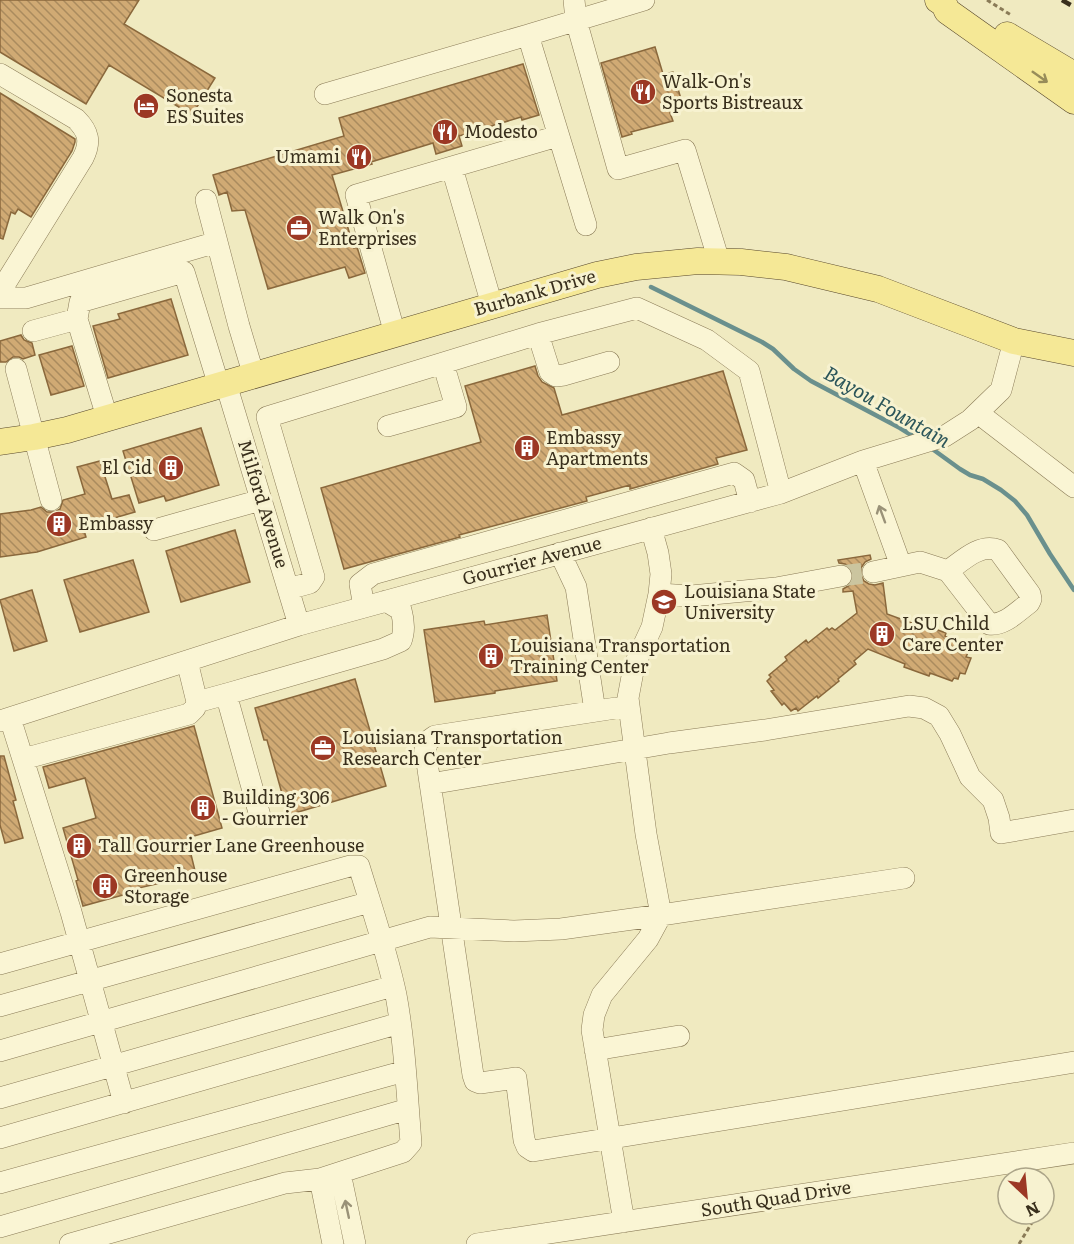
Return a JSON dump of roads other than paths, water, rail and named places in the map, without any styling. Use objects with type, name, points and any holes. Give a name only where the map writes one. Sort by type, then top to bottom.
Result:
[{"type":"main road","points":[[941,2],[953,2],[1074,75]]},
{"type":"main road","points":[[941,2],[947,11],[1074,101]]},
{"type":"main road","name":"Burbank Drive","points":[[0,442],[67,430],[597,274],[673,263],[719,261],[786,267],[878,289],[1014,341],[1074,353]]},
{"type":"street","points":[[325,94],[528,35],[575,10],[644,0]]},
{"type":"street","points":[[575,10],[618,168],[686,150],[719,261]]},
{"type":"street","points":[[528,35],[586,225]]},
{"type":"street","points":[[0,74],[76,119],[83,126],[88,139],[87,150],[83,158],[0,292]]},
{"type":"street","points":[[395,334],[356,195],[558,136]]},
{"type":"street","points":[[452,168],[492,305]]},
{"type":"street","points":[[206,200],[254,376]]},
{"type":"street","points":[[0,298],[26,298],[217,242]]},
{"type":"street","name":"Milford Avenue","points":[[77,319],[80,302],[184,272],[238,424],[299,625]]},
{"type":"street","points":[[238,424],[538,334],[637,308],[707,340],[749,371],[781,493]]},
{"type":"street","points":[[33,331],[77,319],[107,417]]},
{"type":"street","points":[[538,334],[550,372],[556,376],[609,362]]},
{"type":"street","name":"Gourrier Avenue","points":[[5,719],[299,625],[781,493],[869,460],[945,436],[959,429],[1001,390],[1014,341]]},
{"type":"street","points":[[388,426],[456,407],[443,363]]},
{"type":"street","points":[[16,369],[51,500]]},
{"type":"street","points":[[978,413],[1074,487]]},
{"type":"street","points":[[267,417],[314,577],[310,583],[288,589]]},
{"type":"street","points":[[869,460],[901,566]]},
{"type":"street","points":[[364,607],[360,584],[374,574],[734,473],[744,480],[750,502]]},
{"type":"street","points":[[154,530],[261,500]]},
{"type":"street","points":[[595,512],[602,542]]},
{"type":"street","points":[[624,1222],[595,1050],[593,1023],[599,1001],[606,989],[648,939],[661,915],[646,834],[628,698],[634,666],[652,627],[659,594],[661,574],[651,528]]},
{"type":"street","points":[[497,539],[505,569]]},
{"type":"street","points":[[560,554],[576,587],[595,711]]},
{"type":"street","points":[[873,572],[920,562],[948,571]]},
{"type":"street","points":[[659,594],[691,596],[776,588],[841,576]]},
{"type":"street","points":[[197,702],[383,649],[400,641],[404,621],[401,610],[386,601]]},
{"type":"street","points":[[23,759],[189,714],[197,702],[187,661]]},
{"type":"street","points":[[226,694],[260,816]]},
{"type":"street","points":[[629,706],[435,736],[428,741],[425,749],[473,1075],[480,1083],[516,1078],[524,1140],[527,1147],[533,1151],[1074,1062]]},
{"type":"street","points":[[430,784],[909,706],[924,708],[939,716],[970,777],[993,800],[1001,833],[1074,820]]},
{"type":"street","points":[[5,719],[23,759],[80,942],[124,1102]]},
{"type":"street","points":[[0,964],[350,866],[359,866],[382,941],[400,1023],[405,1071],[411,1143],[403,1152],[330,1176],[285,1183],[70,1244]]},
{"type":"street","points":[[0,1051],[430,927],[514,931],[561,929],[904,878]]},
{"type":"street","points":[[0,1006],[370,902]]},
{"type":"street","points":[[0,1098],[393,986]]},
{"type":"street","points":[[0,1138],[400,1023]]},
{"type":"street","points":[[595,1050],[679,1036]]},
{"type":"street","points":[[0,1183],[405,1071]]},
{"type":"street","points":[[0,1227],[408,1109]]},
{"type":"street","name":"South Quad Drive","points":[[477,1244],[1074,1153]]},
{"type":"street","points":[[330,1176],[333,1244]]},
{"type":"street","points":[[330,1176],[355,1244]]},
{"type":"waterway","name":"Bayou Fountain","points":[[651,287],[762,342],[811,381],[916,438]]},
{"type":"waterway","name":"Bayou Fountain","points":[[931,448],[960,469],[983,479],[1015,501],[1027,515],[1074,590]]},
{"type":"tunnel","points":[[841,576],[873,572]]},
{"type":"railway","points":[[1062,0],[1074,7]]},
{"type":"place","name":"Walk-On's Sports Bistreaux","points":[[643,92]]},
{"type":"place","name":"Sonesta ES Suites","points":[[146,106]]},
{"type":"place","name":"Modesto","points":[[445,132]]},
{"type":"place","name":"Umami","points":[[359,157]]},
{"type":"place","name":"Walk On's Enterprises","points":[[299,228]]},
{"type":"place","name":"Embassy Apartments","points":[[527,448]]},
{"type":"place","name":"El Cid","points":[[171,468]]},
{"type":"place","name":"Embassy","points":[[59,524]]},
{"type":"place","name":"Louisiana State University","points":[[664,602]]},
{"type":"place","name":"LSU Child Care Center","points":[[882,634]]},
{"type":"place","name":"Louisiana Transportation Training Center","points":[[491,656]]},
{"type":"place","name":"Louisiana Transportation Research Center","points":[[323,748]]},
{"type":"place","name":"Building 306 - Gourrier","points":[[203,808]]},
{"type":"place","name":"Tall Gourrier Lane Greenhouse","points":[[79,846]]},
{"type":"place","name":"Greenhouse Storage","points":[[105,886]]}]
